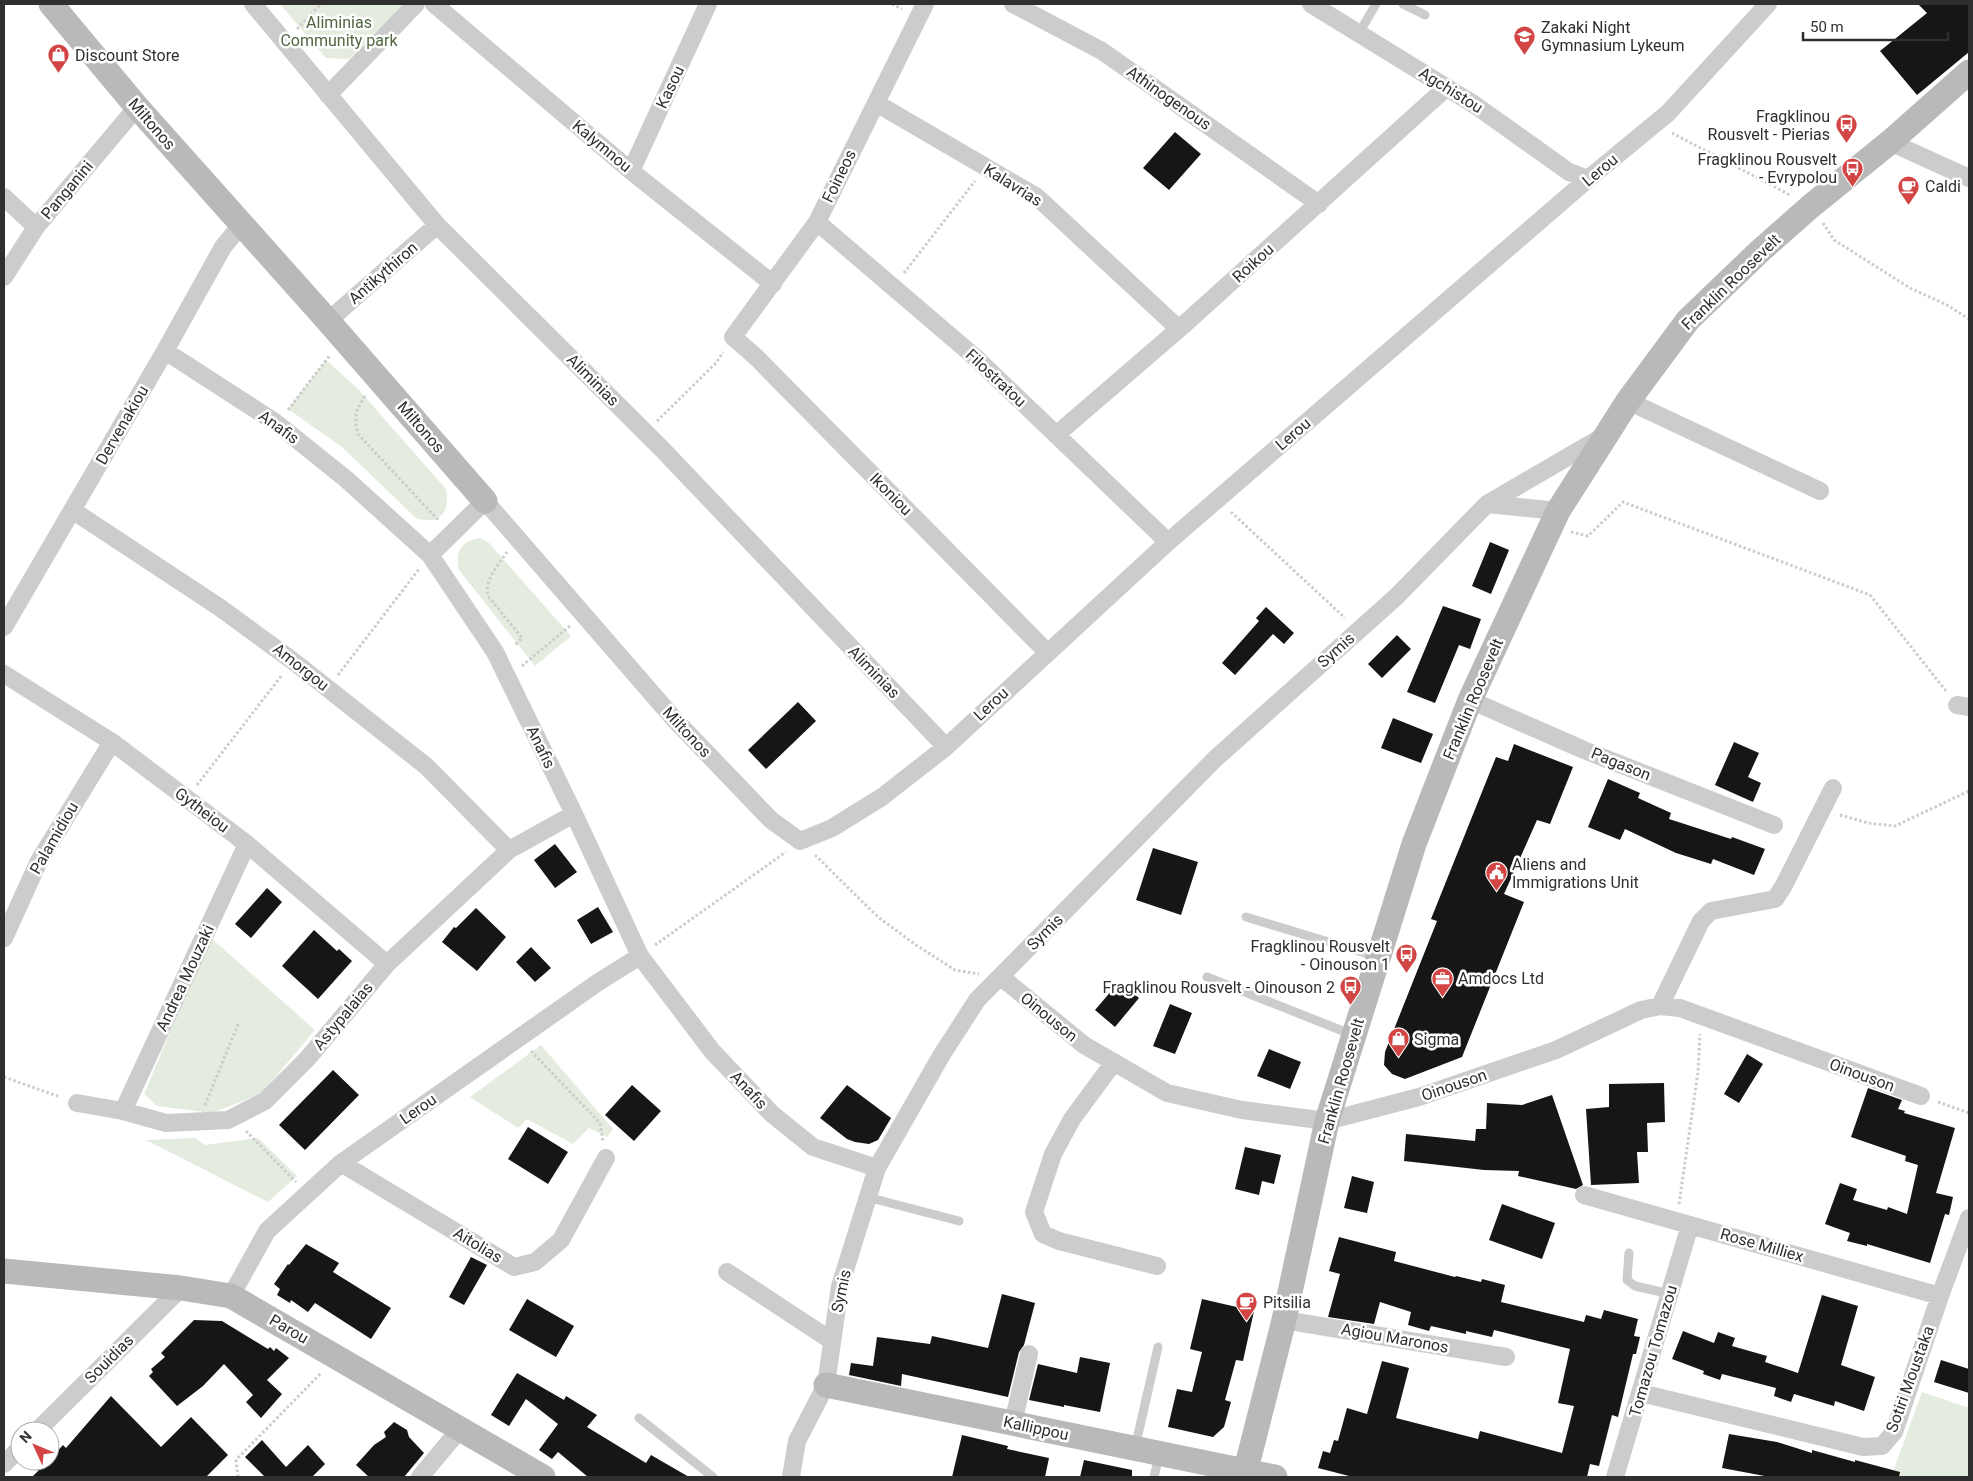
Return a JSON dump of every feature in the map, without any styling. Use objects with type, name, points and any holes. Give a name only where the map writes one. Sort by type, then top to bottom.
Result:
[{"type":"street","name":"Miltonos","points":[[51,4],[137,107],[328,321],[682,727],[771,820],[800,841]]},
{"type":"street","name":"Aliminias","points":[[253,4],[437,225],[645,432],[946,746]]},
{"type":"street","points":[[328,95],[416,4]]},
{"type":"street","name":"Kalymnou","points":[[434,4],[631,170],[773,284]]},
{"type":"street","name":"Kasou","points":[[631,170],[708,4]]},
{"type":"street","name":"Foineos","points":[[733,337],[816,222],[925,4]]},
{"type":"street","name":"Athinogenous","points":[[1013,4],[1102,51],[1319,204]]},
{"type":"street","name":"Agchistou","points":[[1311,4],[1475,105],[1569,172],[1588,179]]},
{"type":"street","name":"Lerou","points":[[800,841],[832,828],[882,797],[946,746],[1168,542],[1588,179],[1668,113],[1768,4]]},
{"type":"street","name":"Franklin Roosevelt","points":[[1245,1474],[1284,1320],[1327,1121],[1414,844],[1470,700],[1554,520],[1604,436],[1688,320],[1760,251],[1811,206],[1890,142],[1969,72]]},
{"type":"street","name":"Roikou","points":[[1056,435],[1179,329],[1447,87]]},
{"type":"street","name":"Kalavrias","points":[[876,102],[1037,197],[1179,329]]},
{"type":"street","name":"Panganini","points":[[4,277],[36,227],[137,107]]},
{"type":"street","points":[[1890,142],[1969,178]]},
{"type":"street","points":[[4,197],[36,227]]},
{"type":"street","name":"Filostratou","points":[[816,222],[976,358],[1168,542]]},
{"type":"street","name":"Dervenakiou","points":[[4,627],[165,351],[223,247],[241,225]]},
{"type":"street","name":"Antikythiron","points":[[328,321],[437,225]]},
{"type":"street","name":"Ikoniou","points":[[733,337],[756,357],[1047,652]]},
{"type":"street","name":"Anafis","points":[[165,351],[275,422],[346,479],[430,555],[495,652],[574,814],[640,956],[712,1051],[772,1114],[813,1147],[876,1168]]},
{"type":"street","points":[[1628,401],[1820,491]]},
{"type":"street","name":"Symis","points":[[791,1477],[797,1441],[826,1385],[840,1286],[876,1168],[941,1056],[977,1000],[1215,759],[1397,596],[1487,504],[1604,436]]},
{"type":"street","points":[[430,555],[485,501]]},
{"type":"street","points":[[1487,504],[1554,520]]},
{"type":"street","name":"Amorgou","points":[[72,510],[219,607],[328,688],[426,766],[509,850]]},
{"type":"street","name":"Gytheiou","points":[[4,674],[112,742],[187,798],[247,844],[387,964]]},
{"type":"street","name":"Pagason","points":[[1470,700],[1584,750],[1774,825]]},
{"type":"street","name":"Palamidiou","points":[[4,938],[39,861],[112,742]]},
{"type":"street","points":[[1660,1006],[1701,921],[1711,911],[1775,899],[1783,887],[1833,788]]},
{"type":"street","name":"Astypalaias","points":[[77,1103],[123,1111],[166,1123],[228,1120],[265,1101],[302,1064],[387,964],[509,850],[574,814]]},
{"type":"street","name":"Andrea Mouzaki","points":[[123,1111],[247,844]]},
{"type":"street","name":"Lerou","points":[[231,1296],[266,1231],[341,1163],[640,956]]},
{"type":"street","name":"Oinouson","points":[[1001,977],[1084,1045],[1167,1093],[1242,1110],[1327,1121],[1419,1097],[1556,1050],[1641,1010],[1660,1006],[1680,1008],[1921,1096]]},
{"type":"street","points":[[1114,1062],[1072,1119],[1052,1154],[1034,1212],[1036,1221],[1043,1234],[1059,1241],[1157,1266]]},
{"type":"street","name":"Aitolias","points":[[341,1163],[514,1266],[535,1262],[561,1240],[606,1158]]},
{"type":"street","name":"Rose Milliex","points":[[1584,1195],[1940,1296]]},
{"type":"street","name":"Sotiri Moustaka","points":[[1641,1392],[1863,1447],[1882,1446],[1894,1432],[1940,1296],[1969,1218]]},
{"type":"street","name":"Tomazou Tomazou","points":[[1615,1477],[1670,1294],[1685,1224]]},
{"type":"street","name":"Parou","points":[[4,1271],[181,1288],[231,1296],[543,1477]]},
{"type":"street","points":[[726,1272],[832,1341]]},
{"type":"street","name":"Souidias","points":[[47,1421],[181,1288]]},
{"type":"street","name":"Agiou Maronos","points":[[1284,1320],[1506,1357]]},
{"type":"street","points":[[1013,1423],[1029,1354]]},
{"type":"street","name":"Kallippou","points":[[826,1385],[1159,1453],[1245,1474],[1275,1477]]},
{"type":"street","points":[[420,1477],[460,1429]]},
{"type":"lane","points":[[1359,33],[1376,4]]},
{"type":"lane","points":[[1403,4],[1425,15]]},
{"type":"lane","points":[[1246,917],[1378,957]]},
{"type":"lane","points":[[1207,977],[1354,1035]]},
{"type":"lane","points":[[867,1197],[959,1222]]},
{"type":"lane","points":[[1629,1253],[1627,1280],[1636,1286],[1670,1294]]},
{"type":"lane","points":[[1135,1448],[1158,1347]]},
{"type":"lane","points":[[639,1418],[713,1477]]},
{"type":"lane","points":[[1154,1477],[1159,1453]]},
{"type":"path","points":[[285,42],[321,4]]},
{"type":"path","points":[[1667,130],[1811,206],[1834,240],[1910,288],[1947,305],[1969,319]]},
{"type":"path","points":[[893,287],[985,167]]},
{"type":"path","points":[[645,432],[716,363],[733,337]]},
{"type":"path","points":[[286,412],[331,354]]},
{"type":"path","points":[[366,393],[358,407],[355,421],[358,434],[440,521]]},
{"type":"path","points":[[1218,499],[1358,631]]},
{"type":"path","points":[[1554,520],[1588,536],[1623,502],[1870,595],[1963,706]]},
{"type":"path","points":[[507,552],[489,580],[487,591],[488,596],[522,638],[514,646]]},
{"type":"path","points":[[328,688],[430,555]]},
{"type":"path","points":[[508,677],[584,615]]},
{"type":"path","points":[[187,798],[293,661]]},
{"type":"path","points":[[1822,809],[1868,823],[1895,826],[1969,791]]},
{"type":"path","points":[[640,956],[800,841],[878,917],[916,945],[955,970],[1001,977]]},
{"type":"path","points":[[1685,1224],[1679,1202],[1698,1072],[1701,1016]]},
{"type":"path","points":[[198,1122],[239,1022]]},
{"type":"path","points":[[519,1038],[600,1123],[606,1158]]},
{"type":"path","points":[[4,1077],[77,1103]]},
{"type":"path","points":[[1921,1096],[1969,1113]]},
{"type":"path","points":[[232,1118],[306,1193]]},
{"type":"path","points":[[238,1477],[236,1460],[336,1357]]},
{"type":"green space","name":"Aliminias Community park","points":[[280,4],[405,4],[349,59],[326,58]]},
{"type":"green space","points":[[326,360],[358,389],[446,489],[447,505],[442,515],[438,518],[432,520],[417,519],[342,447],[288,409]]},
{"type":"green space","points":[[480,538],[489,543],[571,636],[535,666],[459,570],[458,557],[461,548],[473,539]]},
{"type":"green space","points":[[210,937],[315,1030],[261,1094],[212,1113],[157,1106],[144,1094]]},
{"type":"green space","points":[[541,1045],[613,1129],[607,1137],[589,1128],[573,1144],[527,1119],[518,1128],[470,1097]]},
{"type":"green space","points":[[195,1138],[205,1145],[258,1138],[297,1176],[268,1202],[146,1140]]},
{"type":"green space","points":[[1922,1392],[1969,1408],[1969,1477],[1891,1477]]},
{"type":"building","points":[[1918,4],[1969,4],[1969,52],[1917,95],[1880,51],[1927,13]]},
{"type":"building","points":[[1175,132],[1201,154],[1169,190],[1143,168]]},
{"type":"building","points":[[1490,542],[1509,550],[1491,594],[1472,586]]},
{"type":"building","points":[[1443,606],[1481,619],[1470,649],[1459,645],[1435,703],[1407,692]]},
{"type":"building","points":[[1266,607],[1294,633],[1284,644],[1273,634],[1235,675],[1222,663],[1259,621],[1256,618]]},
{"type":"building","points":[[1397,635],[1411,649],[1382,678],[1368,664]]},
{"type":"building","points":[[798,702],[816,721],[766,769],[748,750]]},
{"type":"building","points":[[1393,718],[1433,734],[1421,763],[1381,748]]},
{"type":"building","points":[[1734,742],[1759,753],[1748,777],[1761,783],[1753,802],[1715,785]]},
{"type":"building","points":[[1514,744],[1573,767],[1550,824],[1537,820],[1504,894],[1524,902],[1462,1057],[1405,1079],[1392,1074],[1384,1065],[1385,1052],[1437,921],[1431,919],[1496,757],[1508,761]]},
{"type":"building","points":[[1608,779],[1640,793],[1638,798],[1671,813],[1669,819],[1731,839],[1732,837],[1765,849],[1754,875],[1713,859],[1711,864],[1676,853],[1625,829],[1620,840],[1588,827]]},
{"type":"building","points":[[555,844],[577,872],[555,888],[534,860]]},
{"type":"building","points":[[1153,848],[1198,862],[1181,915],[1136,900]]},
{"type":"building","points":[[267,888],[282,902],[251,938],[235,924]]},
{"type":"building","points":[[598,907],[613,932],[591,944],[577,920]]},
{"type":"building","points":[[476,908],[506,937],[477,971],[442,942],[454,927],[456,928]]},
{"type":"building","points":[[314,930],[337,951],[339,949],[352,961],[318,999],[282,966]]},
{"type":"building","points":[[531,947],[551,968],[535,982],[516,962]]},
{"type":"building","points":[[1119,982],[1139,998],[1115,1027],[1095,1010]]},
{"type":"building","points":[[1170,1004],[1192,1013],[1175,1054],[1153,1046]]},
{"type":"building","points":[[1269,1049],[1301,1062],[1290,1089],[1257,1076]]},
{"type":"building","points":[[1747,1054],[1763,1064],[1739,1103],[1724,1094]]},
{"type":"building","points":[[333,1070],[359,1095],[305,1150],[279,1125]]},
{"type":"building","points":[[1664,1083],[1665,1122],[1647,1123],[1648,1152],[1637,1152],[1639,1183],[1591,1185],[1586,1109],[1609,1107],[1609,1084]]},
{"type":"building","points":[[632,1085],[661,1111],[634,1141],[605,1115]]},
{"type":"building","points":[[847,1085],[891,1118],[878,1140],[869,1144],[847,1139],[820,1118]]},
{"type":"building","points":[[1868,1088],[1902,1100],[1898,1109],[1905,1111],[1904,1113],[1955,1128],[1936,1193],[1953,1197],[1949,1215],[1945,1214],[1930,1263],[1867,1244],[1867,1246],[1847,1241],[1850,1233],[1825,1224],[1840,1183],[1857,1189],[1853,1200],[1887,1210],[1888,1207],[1907,1214],[1918,1165],[1905,1161],[1906,1156],[1851,1137]]},
{"type":"building","points":[[1552,1095],[1583,1185],[1576,1189],[1518,1176],[1519,1171],[1484,1170],[1404,1161],[1406,1134],[1475,1141],[1476,1129],[1486,1129],[1487,1103],[1522,1105]]},
{"type":"building","points":[[528,1127],[568,1152],[548,1184],[508,1159]]},
{"type":"building","points":[[1245,1147],[1281,1155],[1274,1184],[1262,1181],[1259,1195],[1235,1189]]},
{"type":"building","points":[[1352,1176],[1374,1182],[1367,1213],[1344,1208]]},
{"type":"building","points":[[1502,1204],[1555,1223],[1542,1259],[1489,1240]]},
{"type":"building","points":[[1339,1237],[1396,1252],[1394,1261],[1455,1277],[1481,1282],[1482,1279],[1505,1285],[1501,1302],[1584,1322],[1586,1315],[1601,1319],[1604,1310],[1638,1319],[1634,1336],[1640,1337],[1636,1354],[1633,1354],[1618,1417],[1612,1415],[1599,1466],[1590,1464],[1587,1477],[1353,1477],[1318,1468],[1323,1451],[1330,1453],[1334,1440],[1338,1441],[1347,1408],[1367,1414],[1382,1361],[1409,1368],[1396,1418],[1478,1439],[1480,1431],[1562,1453],[1574,1406],[1558,1403],[1570,1349],[1494,1330],[1492,1337],[1466,1331],[1466,1334],[1431,1326],[1429,1331],[1408,1325],[1411,1312],[1380,1302],[1374,1324],[1328,1317],[1340,1274],[1329,1271]]},
{"type":"building","points":[[306,1244],[339,1263],[333,1272],[391,1308],[371,1339],[315,1303],[308,1312],[291,1300],[290,1303],[277,1295],[280,1289],[274,1284],[288,1264]]},
{"type":"building","points":[[471,1257],[487,1265],[464,1305],[449,1297]]},
{"type":"building","points":[[1002,1294],[1035,1303],[1024,1345],[1019,1352],[1008,1397],[902,1374],[901,1386],[849,1375],[851,1363],[873,1366],[877,1337],[930,1344],[932,1336],[988,1348]]},
{"type":"building","points":[[1822,1295],[1858,1306],[1841,1365],[1875,1377],[1864,1411],[1835,1401],[1834,1406],[1794,1394],[1791,1402],[1774,1396],[1776,1388],[1722,1374],[1720,1380],[1703,1374],[1704,1371],[1672,1359],[1683,1331],[1714,1343],[1718,1332],[1735,1338],[1732,1346],[1767,1356],[1765,1362],[1798,1373]]},
{"type":"building","points":[[527,1299],[574,1326],[556,1357],[509,1330]]},
{"type":"building","points":[[1202,1299],[1254,1311],[1243,1361],[1236,1360],[1225,1400],[1231,1402],[1224,1427],[1213,1437],[1168,1427],[1177,1389],[1192,1392],[1202,1352],[1190,1349]]},
{"type":"building","points":[[194,1320],[222,1321],[268,1349],[270,1347],[274,1351],[276,1348],[289,1358],[267,1380],[282,1394],[261,1418],[246,1402],[253,1395],[224,1364],[203,1386],[177,1406],[149,1376],[153,1372],[151,1369],[165,1357],[161,1353]]},
{"type":"building","points":[[1080,1357],[1110,1363],[1100,1412],[1029,1400],[1038,1364],[1077,1373]]},
{"type":"building","points":[[1941,1360],[1969,1369],[1969,1393],[1934,1382]]},
{"type":"building","points":[[517,1373],[564,1400],[566,1396],[597,1415],[587,1427],[646,1463],[651,1455],[689,1477],[588,1477],[558,1452],[552,1459],[539,1450],[558,1424],[526,1399],[509,1426],[491,1415]]},
{"type":"building","points":[[111,1396],[161,1447],[191,1417],[228,1455],[206,1477],[32,1477],[38,1471],[60,1471],[60,1448],[63,1445],[66,1448]]},
{"type":"building","points":[[394,1422],[407,1430],[409,1437],[424,1453],[404,1477],[369,1477],[356,1465],[374,1445],[386,1437],[384,1432]]},
{"type":"building","points":[[1729,1434],[1777,1442],[1812,1453],[1812,1450],[1855,1462],[1855,1460],[1900,1472],[1899,1477],[1770,1477],[1722,1468]]},
{"type":"building","points":[[962,1435],[1008,1446],[1007,1449],[1049,1458],[1045,1477],[952,1477]]},
{"type":"building","points":[[262,1440],[286,1467],[308,1445],[325,1464],[312,1477],[265,1477],[245,1457]]},
{"type":"building","points":[[1084,1460],[1132,1470],[1132,1477],[1080,1477]]},
{"type":"place","name":"Zakaki Night Gymnasium Lykeum","points":[[1525,55]]},
{"type":"place","name":"Discount Store","points":[[59,74]]},
{"type":"place","name":"Fragklinou Rousvelt - Pierias","points":[[1846,144]]},
{"type":"place","name":"Fragklinou Rousvelt - Evrypolou","points":[[1853,187]]},
{"type":"place","name":"Caldi","points":[[1909,205]]},
{"type":"place","name":"Aliens and Immigrations Unit","points":[[1496,892]]},
{"type":"place","name":"Fragklinou Rousvelt - Oinouson 1","points":[[1406,974]]},
{"type":"place","name":"Amdocs Ltd","points":[[1442,997]]},
{"type":"place","name":"Fragklinou Rousvelt - Oinouson 2","points":[[1351,1006]]},
{"type":"place","name":"Sigma","points":[[1398,1058]]},
{"type":"place","name":"Pitsilia","points":[[1247,1321]]}]
